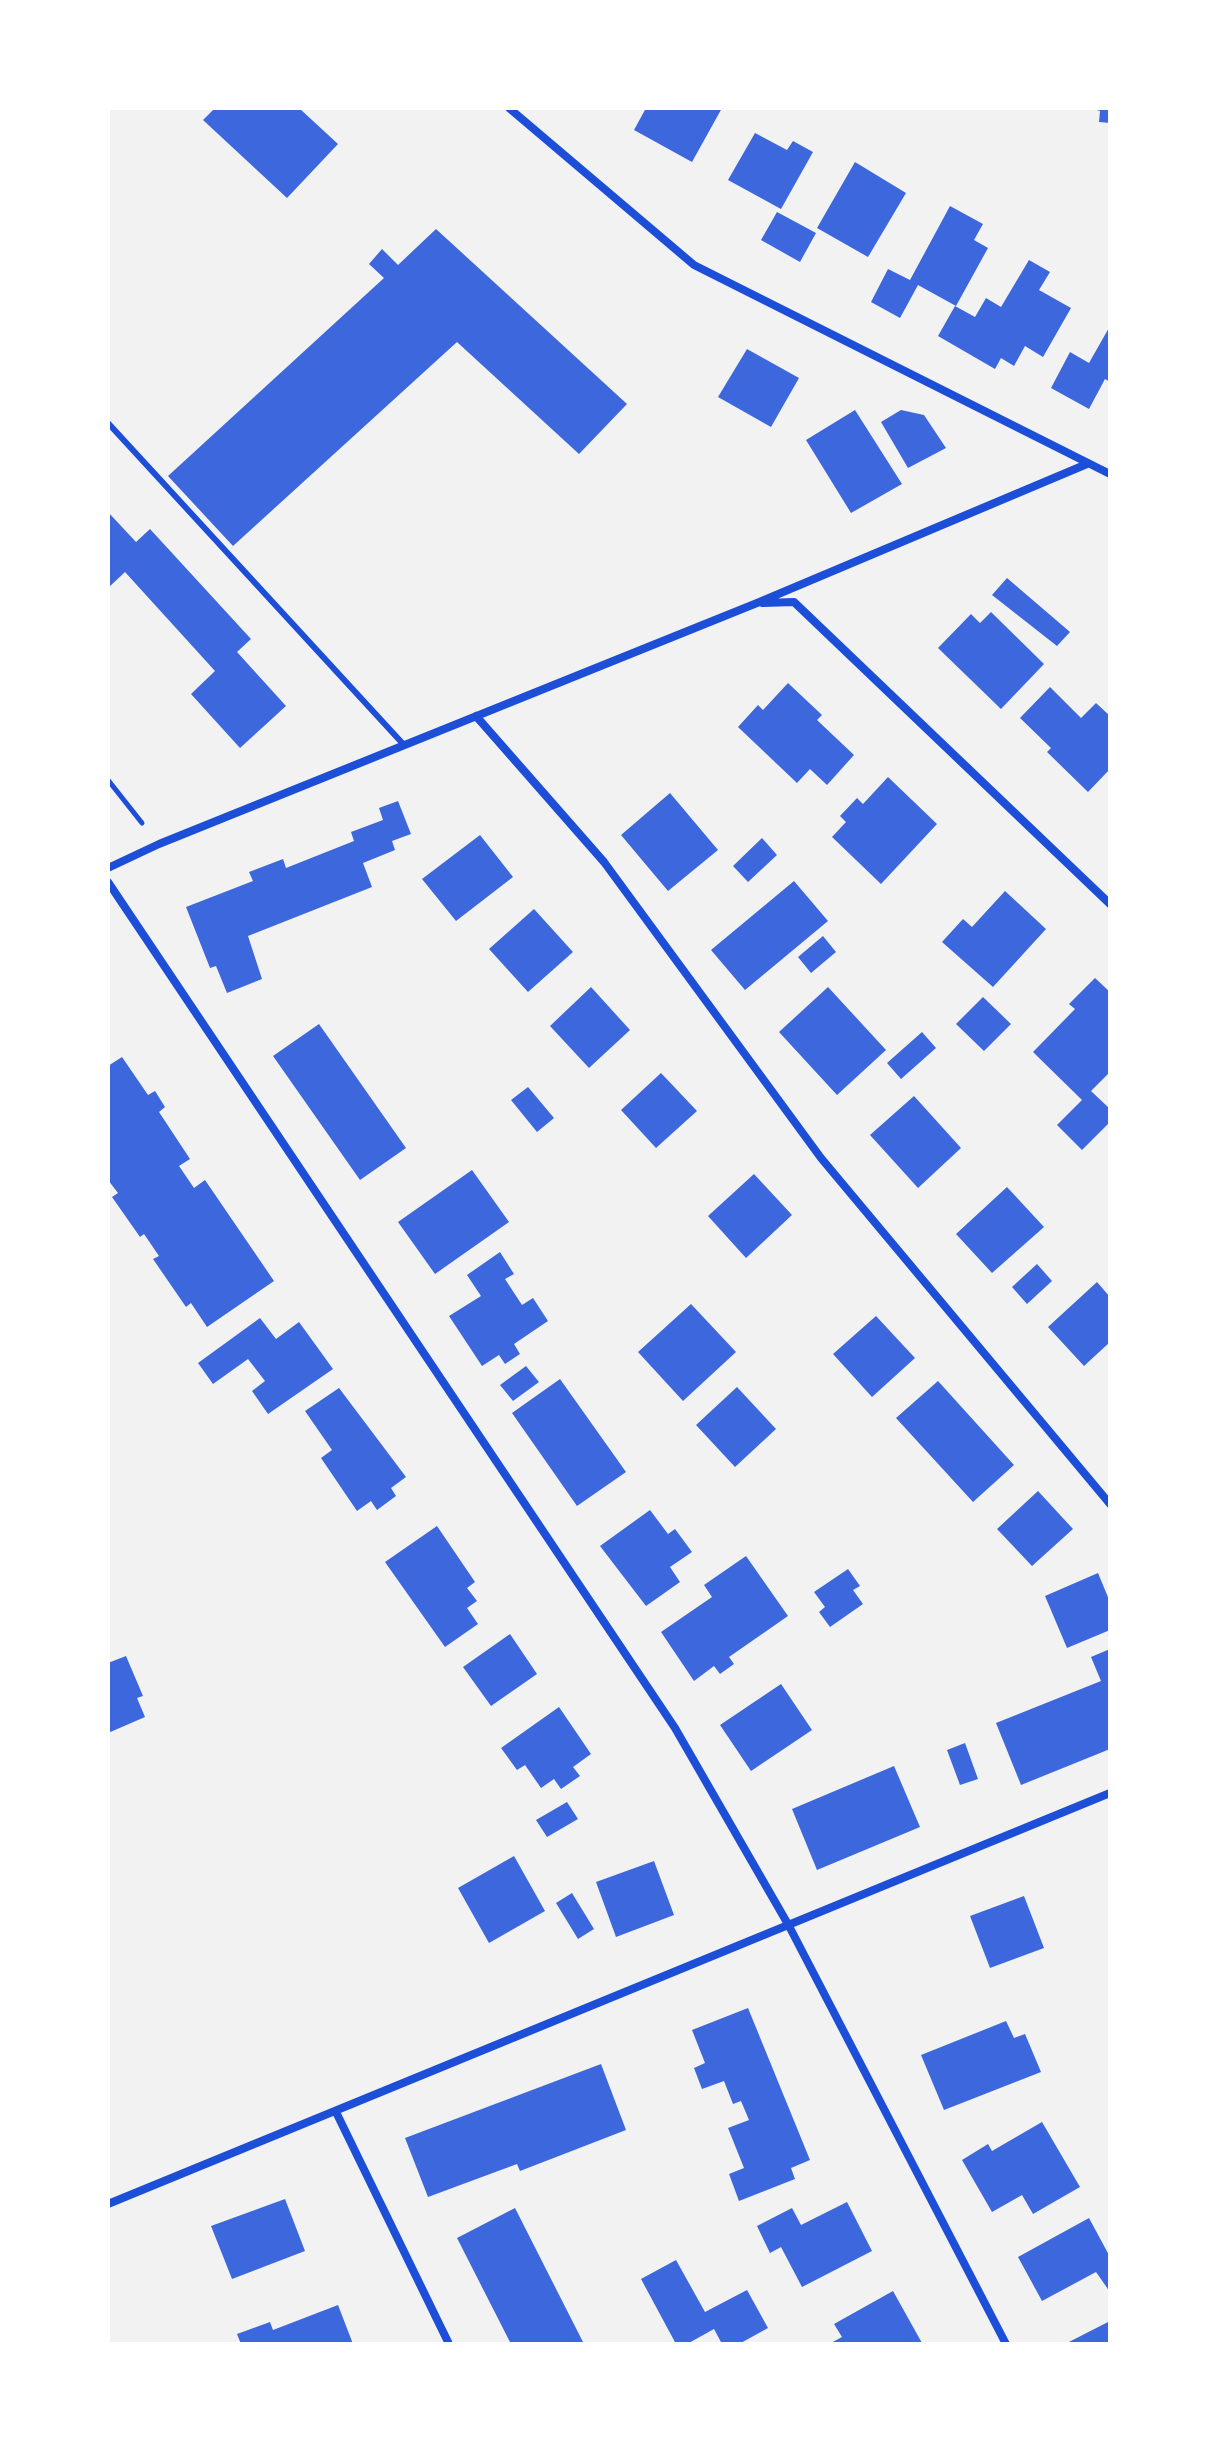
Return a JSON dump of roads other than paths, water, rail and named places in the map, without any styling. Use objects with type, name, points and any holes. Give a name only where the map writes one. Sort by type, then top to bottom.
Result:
[{"type":"street","points":[[509,108],[694,265],[1110,474]]},
{"type":"street","points":[[108,868],[159,844],[757,603],[1087,464]]},
{"type":"street","points":[[757,603],[794,602],[1110,904]]},
{"type":"street","points":[[476,716],[604,862],[821,1158],[1110,1504]]},
{"type":"street","points":[[108,882],[675,1728],[789,1926],[1006,2344]]},
{"type":"street","points":[[108,2204],[1110,1793]]},
{"type":"street","points":[[336,2112],[449,2344]]},
{"type":"lane","points":[[108,423],[404,745]]}]
